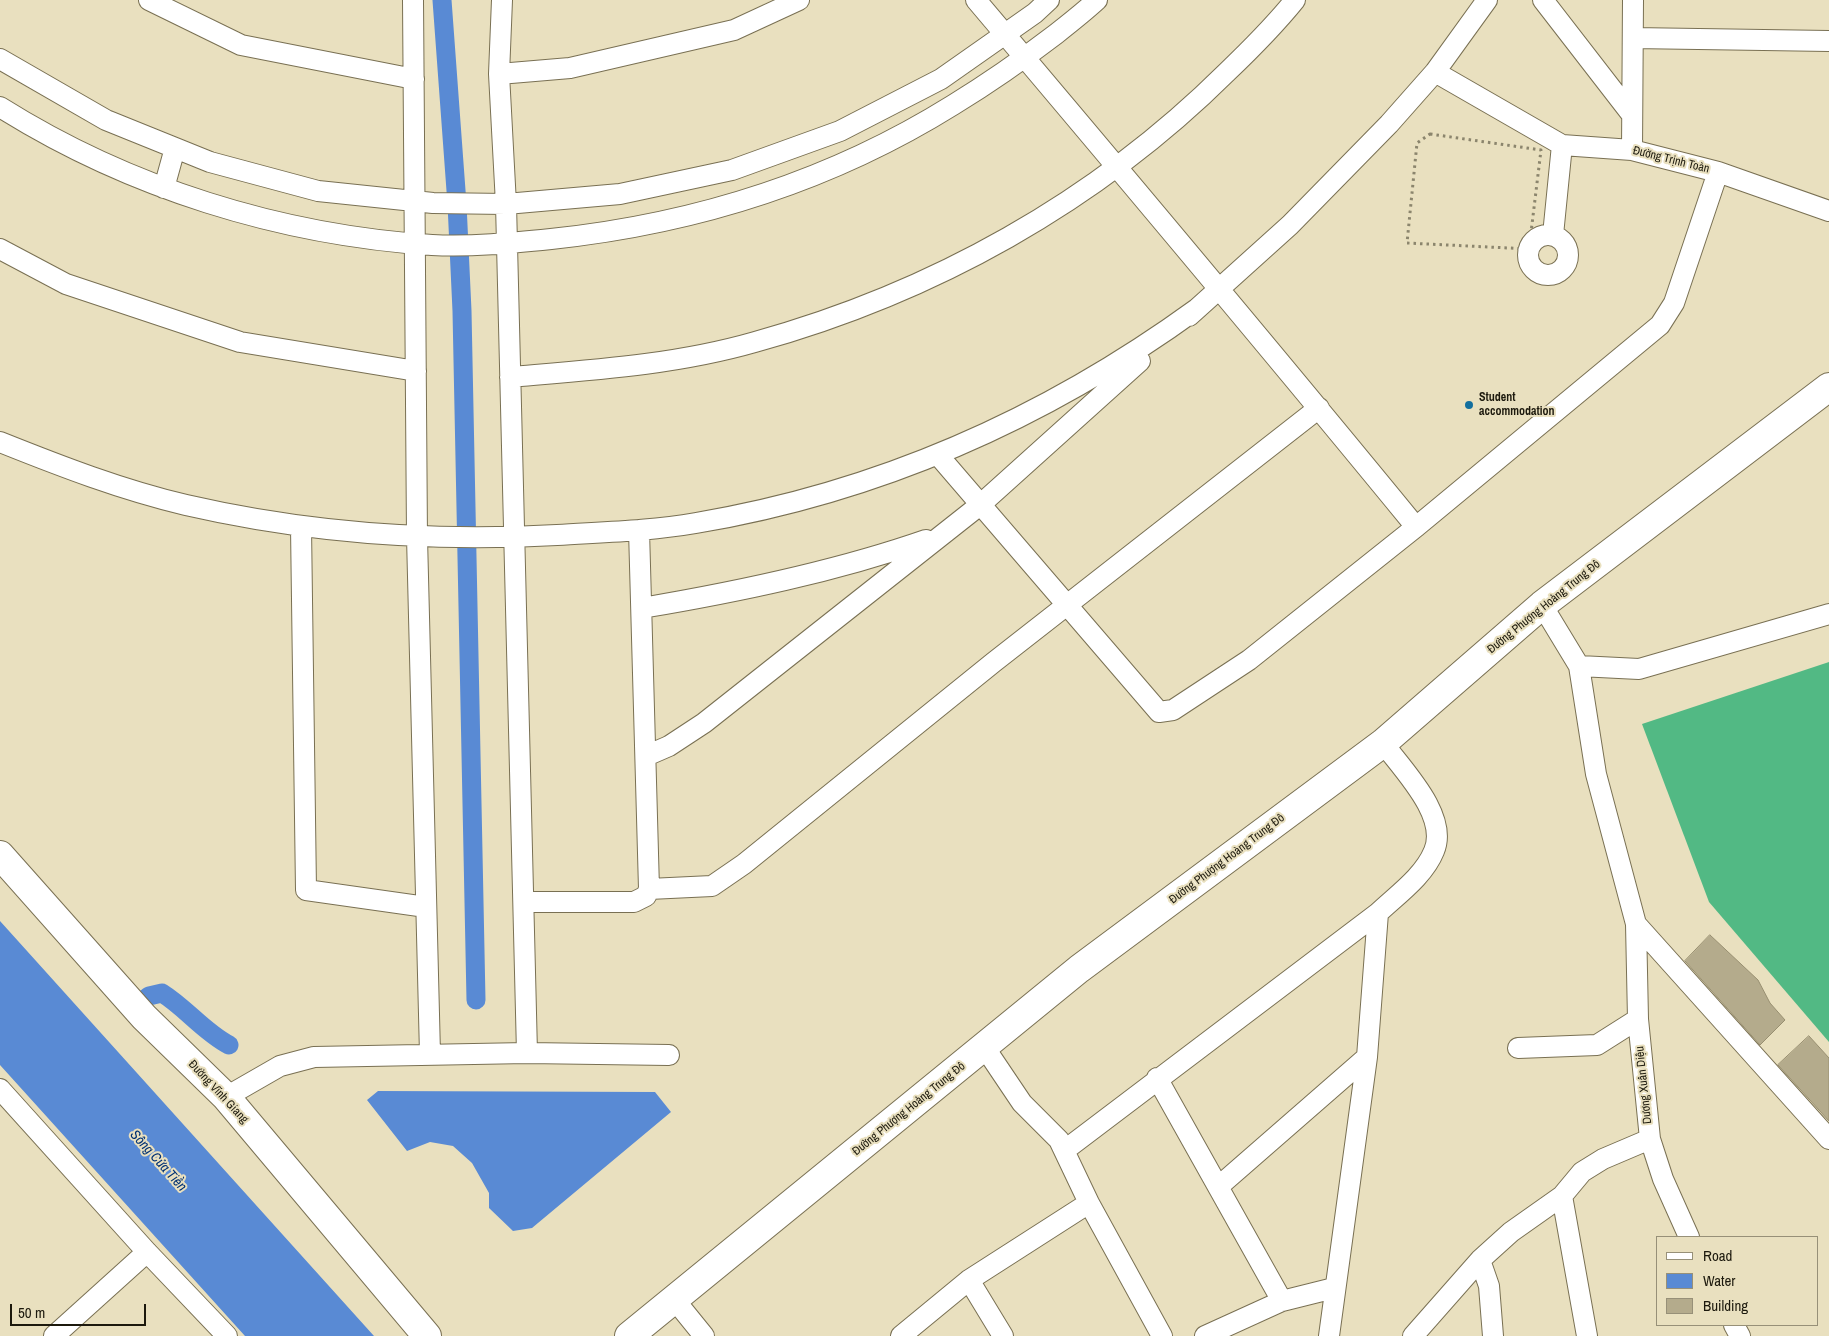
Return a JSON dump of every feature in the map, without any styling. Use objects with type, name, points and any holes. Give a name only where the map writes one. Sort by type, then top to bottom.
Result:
[{"type":"street","points":[[149,0],[241,45],[414,79]]},
{"type":"street","points":[[413,0],[414,79],[424,202],[425,244],[416,371],[426,537],[426,906],[430,1054]]},
{"type":"street","points":[[502,0],[499,74],[506,204],[525,902],[527,1053]]},
{"type":"street","points":[[499,74],[570,68],[734,30],[799,0]]},
{"type":"street","points":[[976,0],[1026,57],[1116,168],[1221,288],[1416,527]]},
{"type":"street","points":[[0,59],[106,120],[210,162],[318,191],[424,202],[506,204],[620,194],[732,170],[840,131],[941,79],[1049,0]]},
{"type":"street","points":[[0,107],[89,157],[164,188],[216,206],[281,223],[348,235],[425,244],[507,244],[614,232],[718,209],[820,174],[916,128],[1007,72],[1097,0]]},
{"type":"street","points":[[510,377],[633,367],[754,343],[872,305],[984,253],[1089,189],[1186,113],[1274,26],[1295,0]]},
{"type":"street","points":[[646,756],[669,746],[704,722],[980,505],[1290,225],[1389,124],[1436,72],[1487,0]]},
{"type":"street","points":[[1543,0],[1632,115]]},
{"type":"street","points":[[1632,150],[1633,0]]},
{"type":"street","points":[[1634,38],[1829,41]]},
{"type":"street","name":"Đường Trịnh Toàn","points":[[1436,72],[1562,145],[1632,150],[1718,172],[1829,211]]},
{"type":"street","points":[[1553,235],[1562,145]]},
{"type":"street","points":[[164,188],[175,148]]},
{"type":"street","points":[[938,455],[1160,712],[1173,710],[1250,660],[1416,527],[1660,325],[1674,303],[1718,172]]},
{"type":"street","points":[[1553,235],[1565,242],[1569,256],[1564,268],[1558,273],[1544,275],[1533,269],[1530,263],[1529,249],[1534,239],[1540,236],[1553,235]]},
{"type":"street","points":[[0,249],[66,284],[240,342],[416,371]]},
{"type":"street","points":[[0,442],[70,470],[184,504],[301,527],[426,537],[514,537],[639,530],[703,522],[802,500],[856,485],[938,455],[1010,423],[1059,398],[1154,340],[1198,308]]},
{"type":"street","name":"Đường Phượng Hoàng Trung Đô","points":[[629,1336],[985,1048],[1079,969],[1383,743],[1542,605],[1829,387]]},
{"type":"street","points":[[649,889],[712,886],[744,864],[994,662],[1068,607],[1319,408]]},
{"type":"street","points":[[301,527],[306,890],[426,906]]},
{"type":"street","points":[[525,902],[634,902],[646,896],[649,889],[639,530]]},
{"type":"street","points":[[642,608],[825,570],[878,557],[942,535]]},
{"type":"street","points":[[1542,605],[1579,666],[1596,774],[1636,924],[1829,1139]]},
{"type":"street","points":[[1579,666],[1639,669],[1829,614]]},
{"type":"street","points":[[1065,1150],[1378,913],[1421,872],[1435,851],[1438,837],[1436,821],[1430,807],[1383,743]]},
{"type":"street","name":"Đường Vĩnh Giang","points":[[0,855],[144,1017],[226,1097],[427,1336]]},
{"type":"street","points":[[1329,1336],[1334,1288],[1367,1058],[1378,913]]},
{"type":"street","name":"Dương Xuân Diệu","points":[[1636,924],[1638,1019],[1650,1139],[1663,1179],[1690,1236]]},
{"type":"street","points":[[1518,1048],[1596,1045],[1638,1019]]},
{"type":"street","points":[[985,1048],[1022,1103],[1053,1132],[1065,1150],[1089,1203],[1162,1336]]},
{"type":"street","points":[[226,1097],[280,1066],[296,1060],[333,1055],[527,1053],[669,1055]]},
{"type":"street","points":[[1218,1187],[1367,1058]]},
{"type":"street","points":[[1158,1078],[1282,1301]]},
{"type":"street","points":[[0,1089],[147,1252],[228,1336]]},
{"type":"street","points":[[1413,1336],[1480,1260],[1511,1232],[1562,1196],[1582,1172],[1591,1165],[1650,1139]]},
{"type":"street","points":[[1562,1196],[1587,1336]]},
{"type":"street","points":[[901,1336],[969,1280],[1089,1203]]},
{"type":"street","points":[[54,1336],[147,1252]]},
{"type":"street","points":[[1480,1260],[1489,1286],[1493,1336]]},
{"type":"street","points":[[969,1280],[1003,1336]]},
{"type":"street","points":[[1205,1336],[1282,1301],[1334,1288]]},
{"type":"street","points":[[674,1299],[704,1336]]},
{"type":"path","points":[[1430,134],[1541,150],[1529,249],[1407,243],[1417,143],[1430,134]]},
{"type":"green space","points":[[1829,662],[1829,1042],[1709,902],[1642,724]]},
{"type":"water","name":"Sông Cửa Tiền","points":[[0,921],[374,1336],[245,1336],[0,1065]]},
{"type":"water","points":[[378,1091],[655,1092],[671,1112],[532,1228],[513,1231],[489,1208],[489,1193],[472,1163],[453,1146],[430,1142],[407,1151],[367,1100]]},
{"type":"building","points":[[1710,935],[1758,980],[1770,1003],[1785,1020],[1760,1045],[1685,961]]},
{"type":"building","points":[[1809,1036],[1829,1058],[1829,1121],[1778,1065]]},
{"type":"waterway","points":[[442,0],[457,204],[462,311],[476,1000]]},
{"type":"waterway","points":[[140,1003],[149,996],[162,993],[211,1034],[229,1045]]},
{"type":"place","name":"Student accommodation","points":[[1469,405]]}]
